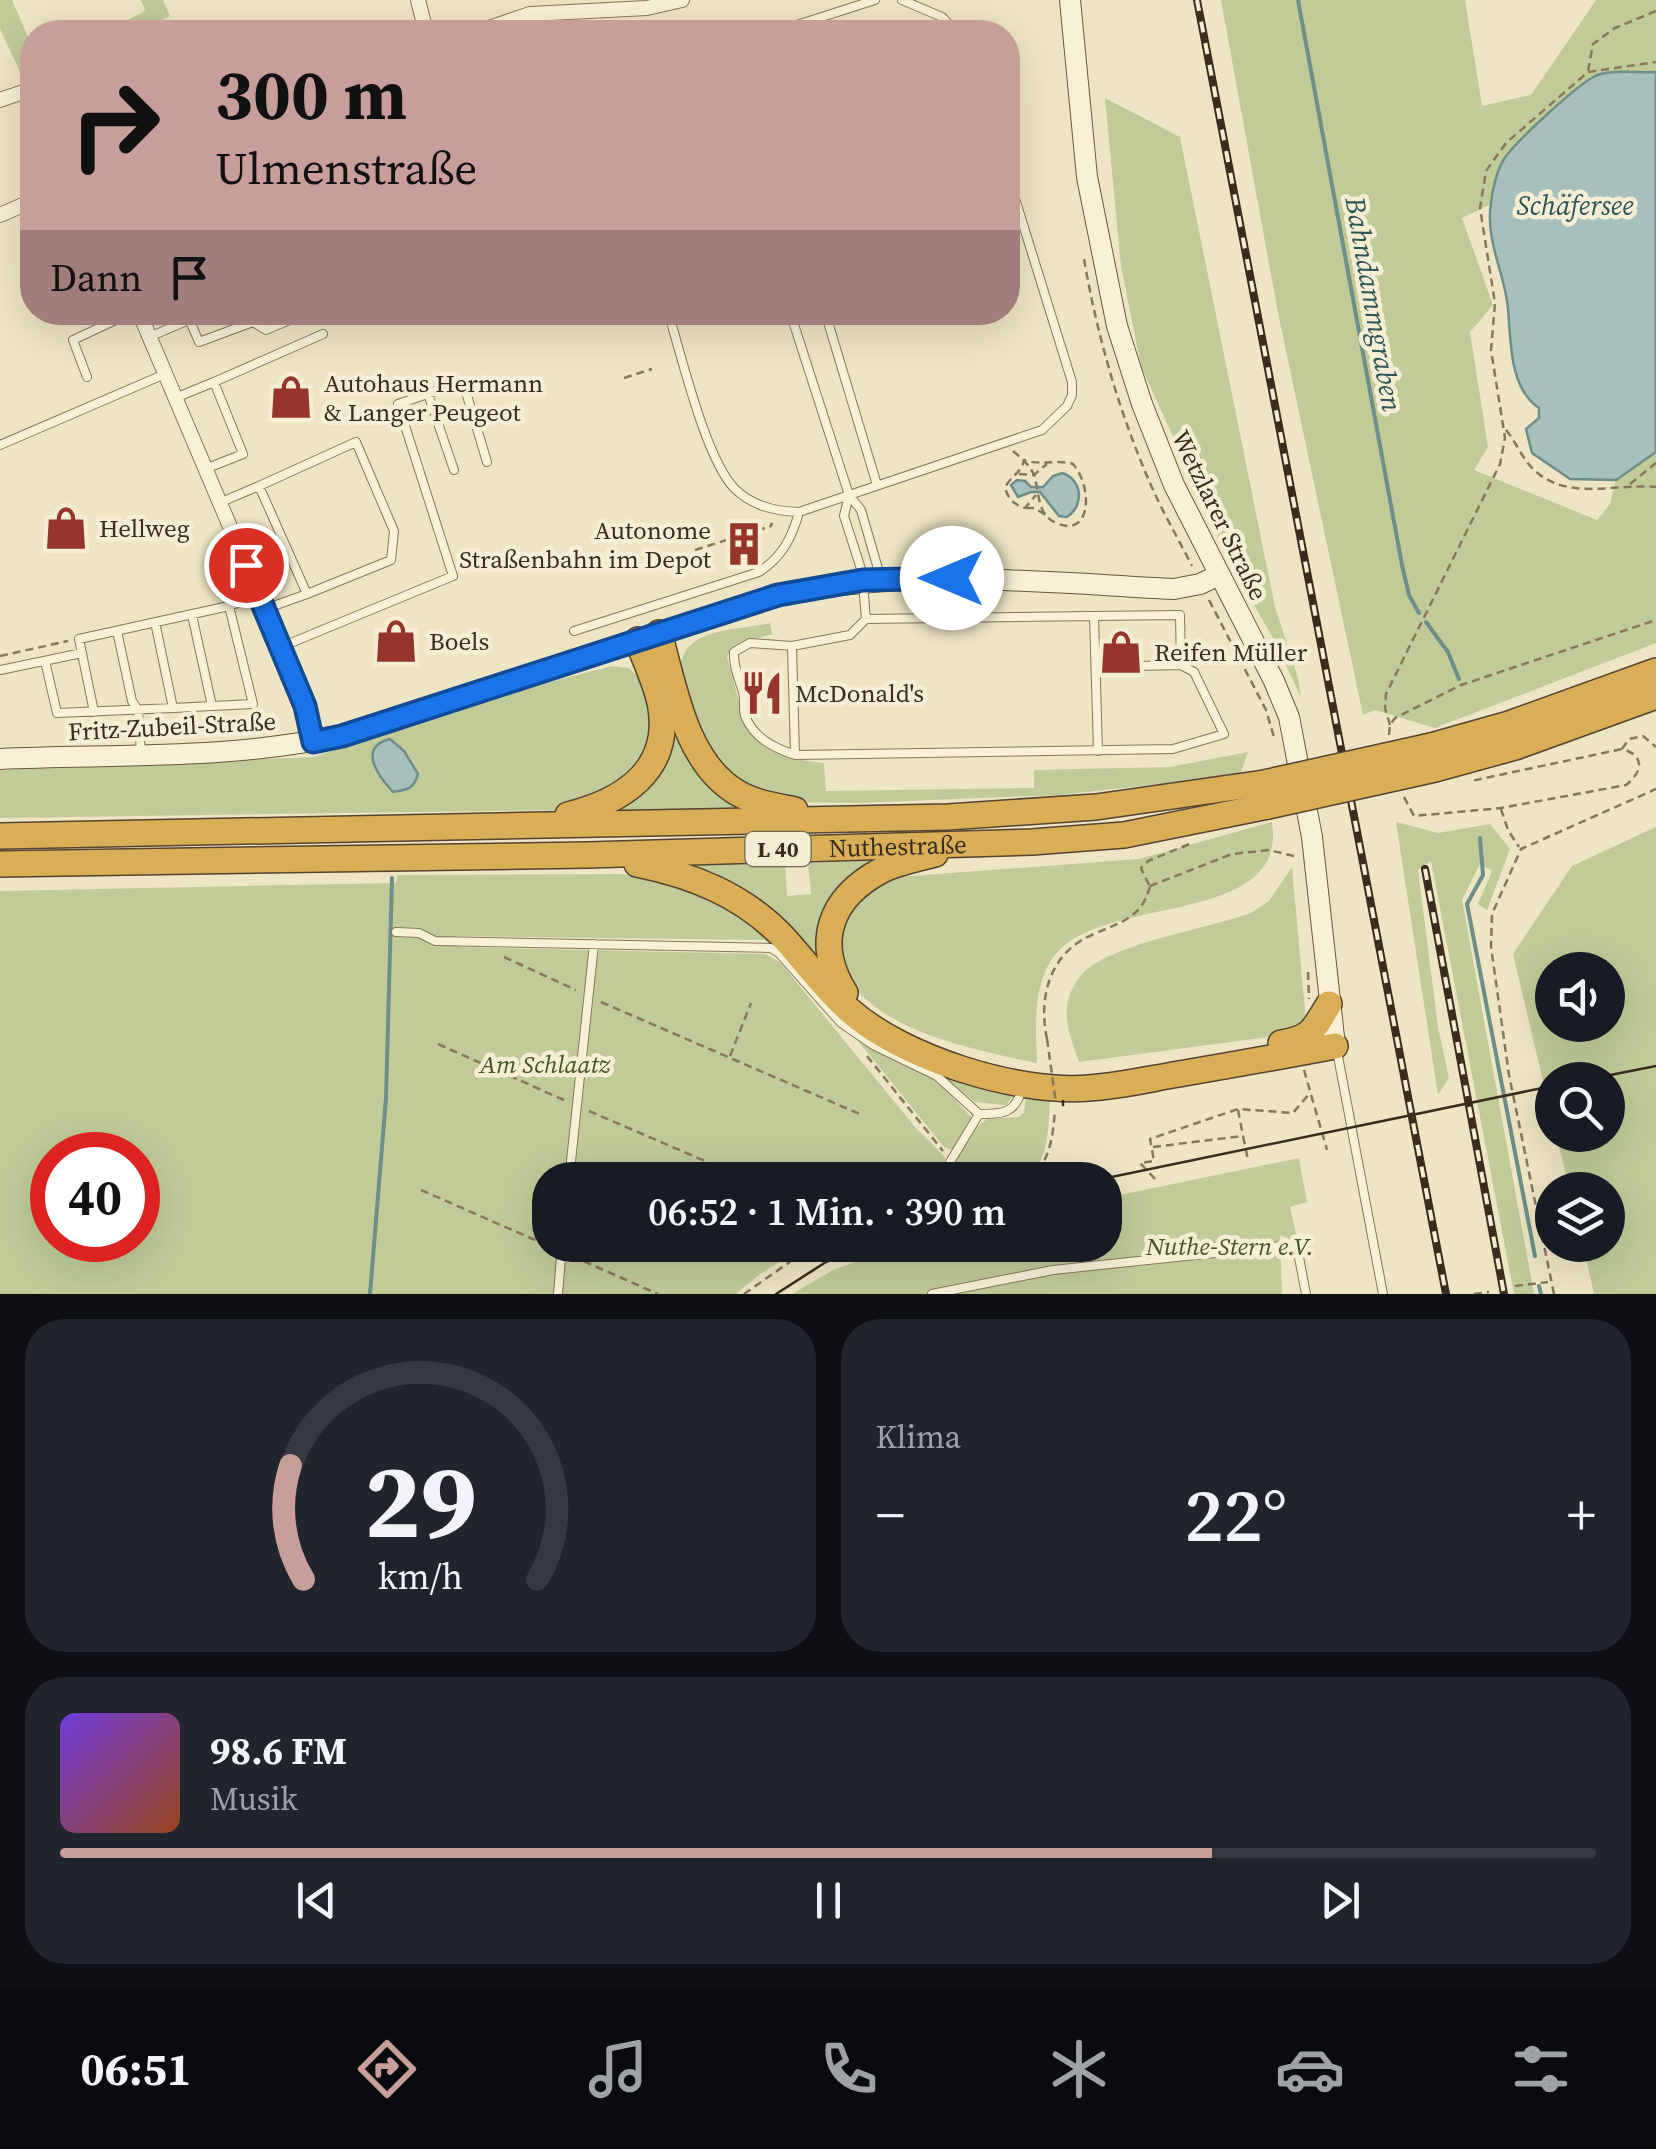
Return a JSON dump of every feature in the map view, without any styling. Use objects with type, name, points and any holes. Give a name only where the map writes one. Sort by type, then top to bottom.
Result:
[{"type":"highway","points":[[648,637],[694,742],[712,771],[735,792],[758,802],[850,820]]},
{"type":"highway","points":[[529,825],[600,807],[624,795],[643,777],[658,742],[661,707],[648,637]]},
{"type":"highway","name":"Nuthestraße","points":[[1441,766],[1509,724],[1656,671]]},
{"type":"highway","name":"Nuthestraße","points":[[0,836],[850,820],[1266,794],[1441,766],[1516,747],[1656,696]]},
{"type":"highway","name":"Nuthestraße","points":[[0,864],[968,844],[1124,835],[1266,794]]},
{"type":"highway","points":[[968,844],[885,868],[865,881],[845,899],[827,939],[828,960],[844,992],[882,1026],[912,1042],[1025,1078],[1081,1075],[1304,1039],[1329,1004]]},
{"type":"highway","points":[[588,854],[682,873],[716,888],[766,920],[830,993],[878,1034],[926,1056],[1087,1088],[1336,1046]]},
{"type":"street","points":[[512,20],[590,5],[658,7],[682,0]]},
{"type":"street","name":"Wetzlarer Straße","points":[[1070,0],[1087,177],[1117,326],[1161,455],[1274,681],[1288,717],[1312,837],[1336,1046]]},
{"type":"street","points":[[143,325],[281,647],[305,706],[313,742]]},
{"type":"street","name":"Fritz-Zubeil-Straße","points":[[0,759],[313,742],[342,736],[778,595],[872,580],[975,578],[1174,589],[1220,575]]},
{"type":"lane","points":[[812,20],[875,0]]},
{"type":"lane","points":[[902,0],[945,20]]},
{"type":"lane","points":[[672,325],[714,459],[734,488],[754,503],[774,511],[799,512],[1005,444],[1048,426],[1060,416],[1072,395],[1072,382],[1020,214]]},
{"type":"lane","points":[[87,377],[73,340],[107,325]]},
{"type":"lane","points":[[149,337],[171,325]]},
{"type":"lane","points":[[192,325],[199,342],[245,325]]},
{"type":"lane","points":[[794,325],[849,496],[861,510],[872,580],[866,619],[850,634],[792,646],[750,643],[734,652],[745,699],[744,713],[761,739],[795,756],[1173,749],[1224,734],[1194,672],[1181,665],[1096,667]]},
{"type":"lane","points":[[829,325],[877,485]]},
{"type":"lane","points":[[175,398],[324,334]]},
{"type":"lane","points":[[0,445],[165,374]]},
{"type":"lane","points":[[205,470],[243,454],[214,382]]},
{"type":"lane","points":[[281,647],[453,576],[398,404],[462,382],[487,462]]},
{"type":"lane","points":[[428,394],[454,470]]},
{"type":"lane","points":[[94,712],[79,639],[229,606],[307,594],[391,560],[394,532],[356,442],[219,503]]},
{"type":"lane","points":[[259,486],[307,594]]},
{"type":"lane","points":[[849,496],[844,516],[872,580]]},
{"type":"lane","points":[[574,631],[758,572],[775,561],[786,546],[799,512]]},
{"type":"lane","points":[[45,661],[56,713],[253,704],[229,606]]},
{"type":"lane","points":[[192,614],[212,706]]},
{"type":"lane","points":[[866,619],[1180,615],[1181,665]]},
{"type":"lane","points":[[1094,616],[1098,751]]},
{"type":"lane","points":[[155,622],[173,708]]},
{"type":"lane","points":[[117,631],[132,701],[138,710],[141,753]]},
{"type":"lane","points":[[792,646],[795,756]]},
{"type":"lane","points":[[0,670],[82,653]]},
{"type":"lane","points":[[396,932],[419,932],[435,941],[771,948],[779,952],[841,1024],[873,1045],[937,1076],[979,1114],[1004,1114],[1013,1109],[1020,1100],[1025,1078]]},
{"type":"lane","points":[[572,1162],[594,944]]},
{"type":"lane","points":[[1336,1046],[1382,1294]]},
{"type":"lane","points":[[950,1162],[979,1114]]},
{"type":"lane","points":[[932,1294],[1053,1270],[1280,1246],[1297,1247],[1306,1294]]},
{"type":"lane","points":[[558,1294],[561,1262]]},
{"type":"path","points":[[1588,72],[1593,44],[1616,28],[1656,12]]},
{"type":"path","points":[[1389,734],[1386,694],[1500,464],[1504,448],[1491,350],[1496,303],[1480,208],[1482,182],[1498,151],[1588,72],[1656,62]]},
{"type":"path","points":[[624,378],[652,370]]},
{"type":"path","points":[[1504,429],[1528,463],[1547,480],[1593,490],[1629,484],[1656,488]]},
{"type":"path","points":[[1005,444],[1034,475],[1036,495],[1046,515]]},
{"type":"path","points":[[1024,460],[1062,460],[1073,464],[1082,474],[1088,500],[1085,513],[1076,523],[1065,525],[1034,508],[1014,504],[1005,488],[1008,479],[1018,474],[1034,475],[1048,463]]},
{"type":"path","points":[[1018,474],[1024,460]]},
{"type":"path","points":[[1629,484],[1656,463]]},
{"type":"path","points":[[1025,508],[1036,495]]},
{"type":"path","points":[[694,550],[771,526],[774,511]]},
{"type":"path","points":[[1390,724],[1461,685],[1656,620]]},
{"type":"path","points":[[0,656],[79,639]]},
{"type":"path","points":[[1622,749],[1628,739],[1642,736],[1656,747]]},
{"type":"path","points":[[1401,782],[1414,816],[1500,808],[1626,785],[1640,768],[1632,752],[1622,749],[1477,781],[1441,766]]},
{"type":"path","points":[[1554,1294],[1509,1075],[1491,947],[1492,914],[1521,849],[1656,789]]},
{"type":"path","points":[[1500,808],[1521,849]]},
{"type":"path","points":[[1150,886],[1141,874],[1148,861],[1195,841]]},
{"type":"path","points":[[1045,1162],[1056,1103],[1042,1016],[1043,999],[1058,962],[1082,940],[1122,924],[1141,909],[1150,886],[1232,854],[1269,850],[1300,858]]},
{"type":"path","points":[[504,957],[862,1115]]},
{"type":"path","points":[[729,1057],[751,1003]]},
{"type":"path","points":[[438,1044],[707,1162]]},
{"type":"path","points":[[865,1054],[950,1162]]},
{"type":"path","points":[[1315,1064],[1304,1068],[1308,1094],[1327,1150]]},
{"type":"path","points":[[1155,1180],[1140,1163],[1154,1160],[1150,1139],[1238,1108],[1293,1113],[1308,1094]]},
{"type":"path","points":[[1238,1108],[1248,1160]]},
{"type":"path","points":[[1152,1147],[1243,1136]]},
{"type":"path","points":[[421,1190],[532,1236]]},
{"type":"path","points":[[591,1262],[658,1294]]},
{"type":"path","points":[[744,1294],[790,1262]]},
{"type":"path","points":[[1515,1286],[1551,1282]]},
{"type":"path","points":[[1474,1294],[1489,1292]]},
{"type":"green space","points":[[0,0],[12,0],[21,20],[20,72],[0,29]]},
{"type":"green space","points":[[141,0],[163,0],[170,16],[162,20],[127,20],[145,10]]},
{"type":"green space","points":[[1221,0],[1465,0],[1482,106],[1531,95],[1596,0],[1656,0],[1656,72],[1596,75],[1503,161],[1491,204],[1462,218],[1493,305],[1470,332],[1488,447],[1474,470],[1597,520],[1610,504],[1616,480],[1656,452],[1656,643],[1435,728],[1375,710],[1363,715],[1278,313]]},
{"type":"green space","points":[[1105,98],[1180,137],[1275,607],[1301,698],[1277,645],[1232,567],[1141,366],[1121,266]]},
{"type":"green space","points":[[770,623],[772,634],[736,645],[727,657],[744,719],[761,744],[776,753],[824,763],[826,791],[1034,788],[1034,770],[1170,767],[1248,752],[1240,775],[1059,795],[857,803],[766,798],[721,767],[703,739],[680,671],[683,656],[701,638]]},
{"type":"green space","points":[[612,666],[629,668],[641,680],[655,723],[638,770],[583,804],[556,810],[0,818],[0,770],[314,757],[489,698]]},
{"type":"green space","points":[[670,714],[751,809],[614,811]]},
{"type":"green space","points":[[1272,822],[1269,856],[1251,879],[1222,895],[1108,924],[1075,938],[1052,959],[1038,996],[1037,1063],[956,1044],[900,1022],[856,989],[842,965],[843,932],[852,911],[867,895],[897,877],[1139,859]]},
{"type":"green space","points":[[1396,822],[1438,833],[1490,824],[1510,849],[1487,910],[1478,904],[1492,871],[1480,864],[1462,900],[1534,1294],[1514,1294],[1431,861],[1418,870],[1438,1027],[1449,1078],[1438,1095]]},
{"type":"green space","points":[[1656,827],[1656,1294],[1594,1294],[1587,1262],[1625,1262],[1625,1172],[1565,1172],[1560,1152],[1625,1152],[1625,1062],[1539,1062],[1513,954],[1572,866]]},
{"type":"green space","points":[[884,860],[819,936],[817,955],[701,869],[687,864],[785,864],[787,896],[811,894],[808,863]]},
{"type":"green space","points":[[1292,867],[1306,1022],[1284,1035],[1079,1062],[1069,1032],[1067,1009],[1072,990],[1085,971],[1131,947],[1251,913],[1269,901]]},
{"type":"green space","name":"Am Schlaatz","points":[[621,874],[686,886],[737,912],[763,937],[764,929],[844,1013],[888,1046],[943,1069],[1014,1087],[1014,1095],[1006,1105],[975,1102],[935,1070],[885,1048],[830,1008],[781,950],[764,940],[456,936],[458,947],[765,954],[780,962],[915,1127],[945,1157],[945,1162],[532,1162],[532,1262],[779,1262],[736,1294],[0,1294],[0,891],[396,883],[397,875]]},
{"type":"green space","points":[[859,1042],[934,1078],[972,1118],[952,1150],[944,1147]]},
{"type":"green space","points":[[1026,1095],[1050,1098],[1045,1147],[1039,1162],[954,1162],[973,1130],[987,1119],[1019,1117],[1024,1112]]},
{"type":"green space","name":"Nuthe-Stern e.V.","points":[[1299,1158],[1307,1202],[1290,1207],[1298,1242],[1280,1235],[1282,1294],[792,1294],[855,1262],[1122,1262],[1122,1194]]},
{"type":"water","name":"Schäfersee","points":[[1656,72],[1656,452],[1616,480],[1570,479],[1532,453],[1526,429],[1539,418],[1539,408],[1522,389],[1513,363],[1506,296],[1491,231],[1494,187],[1501,164],[1511,151],[1586,82],[1608,73]]},
{"type":"water","points":[[1062,473],[1074,481],[1079,493],[1077,506],[1067,517],[1059,516],[1040,492],[1018,497],[1011,485],[1017,480],[1031,487],[1043,487]]},
{"type":"water","points":[[390,739],[404,751],[418,774],[409,788],[393,792],[377,770],[372,755],[374,748]]},
{"type":"waterway","name":"Bahndammgraben","points":[[1298,0],[1402,565],[1409,595],[1419,613]]},
{"type":"waterway","name":"Bahndammgraben","points":[[1426,622],[1448,652],[1459,679]]},
{"type":"waterway","name":"Bahndammgraben","points":[[1480,838],[1483,875],[1467,904],[1535,1256]]},
{"type":"waterway","points":[[370,1294],[386,1098],[392,878]]},
{"type":"waterway","name":"Bahndammgraben","points":[[1539,1286],[1541,1294]]},
{"type":"tram line","points":[[1625,1072],[1656,1066]]},
{"type":"tram line","points":[[1122,1175],[1535,1090]]},
{"type":"tram line","points":[[776,1294],[826,1262]]},
{"type":"railway","points":[[1197,0],[1446,1294]]},
{"type":"railway","points":[[1425,869],[1504,1294]]},
{"type":"place","name":"Autohaus Hermann & Langer Peugeot","points":[[291,397]]},
{"type":"place","name":"Hellweg","points":[[66,528]]},
{"type":"place","name":"Autonome Straßenbahn im Depot","points":[[744,544]]},
{"type":"place","name":"Boels","points":[[396,641]]},
{"type":"place","name":"Reifen Müller","points":[[1121,652]]},
{"type":"place","name":"McDonald's","points":[[762,693]]},
{"type":"route","points":[[246,565],[305,706],[313,742],[342,736],[778,595],[863,580],[952,578]]}]
